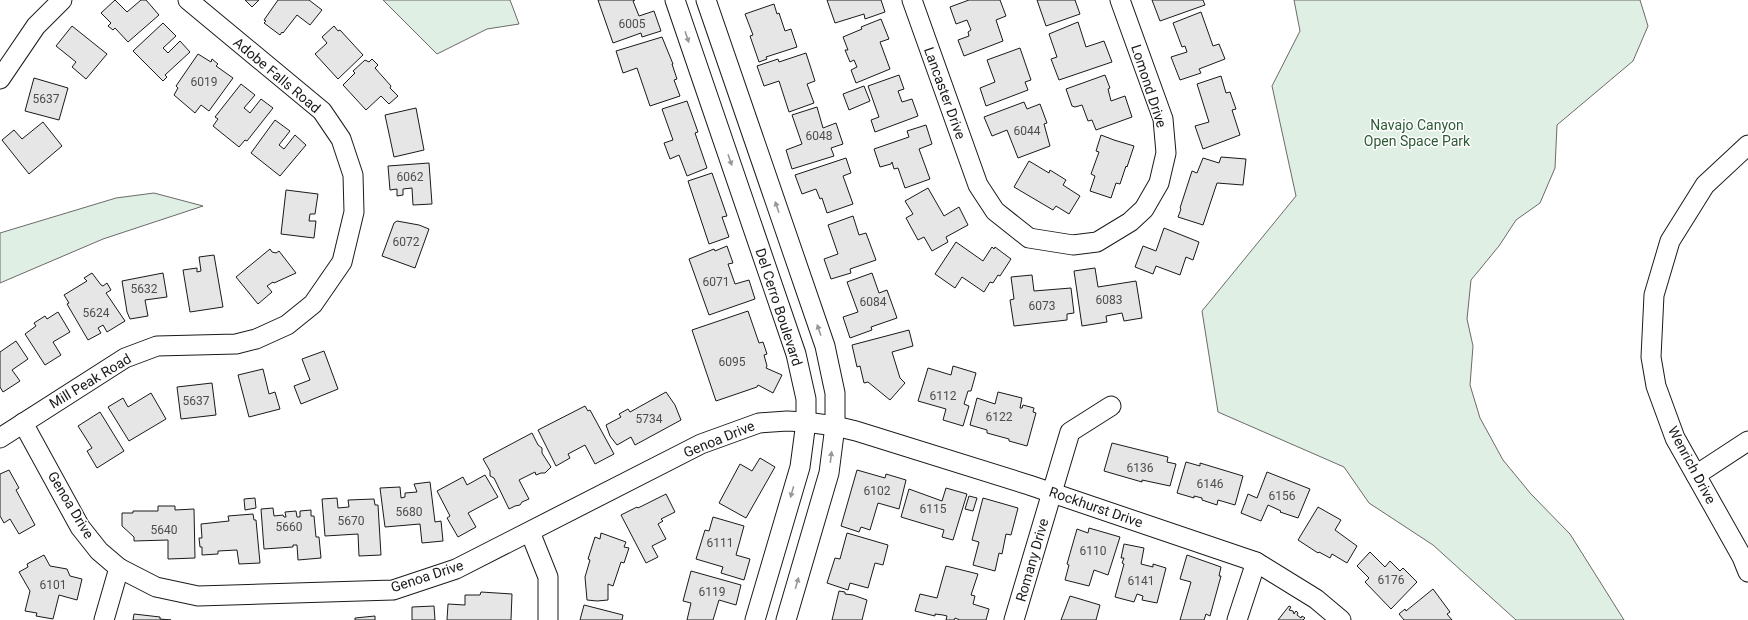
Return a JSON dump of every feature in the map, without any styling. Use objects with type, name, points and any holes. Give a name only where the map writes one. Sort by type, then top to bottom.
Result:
[{"type":"street","points":[[0,78],[36,26],[62,0]]},
{"type":"street","name":"Adobe Falls Road","points":[[188,0],[322,110],[341,140],[353,176],[354,212],[342,262],[318,298],[313,304],[287,325],[256,340],[236,344]]},
{"type":"street","name":"Del Cerro Boulevard","points":[[675,0],[796,354],[806,394],[806,422],[800,467],[755,620]]},
{"type":"street","points":[[706,0],[825,346],[835,393],[836,426],[829,473],[786,620]]},
{"type":"street","name":"Lancaster Drive","points":[[912,0],[978,185]]},
{"type":"street","name":"Lomond Drive","points":[[978,185],[995,212],[1029,238],[1074,245],[1097,242],[1130,222],[1144,209],[1159,183],[1166,152],[1162,119],[1120,0]]},
{"type":"street","name":"Wenrich Drive","points":[[1748,145],[1705,185],[1670,241],[1654,295],[1651,357],[1656,386],[1675,438],[1742,556],[1748,572]]},
{"type":"street","name":"Mill Peak Road","points":[[0,438],[125,358],[157,346],[236,344]]},
{"type":"street","name":"Romany Drive","points":[[1014,620],[1070,432],[1111,406]]},
{"type":"street","name":"Genoa Drive","points":[[23,423],[80,528],[99,551],[119,568],[156,587],[198,596],[393,590],[456,569],[701,444],[758,423],[788,421],[836,426]]},
{"type":"street","name":"Rockhurst Drive","points":[[836,426],[1052,492],[1256,562],[1316,599],[1341,620]]},
{"type":"street","points":[[1696,474],[1748,441]]},
{"type":"street","points":[[530,532],[548,577],[548,620]]},
{"type":"street","points":[[1237,620],[1256,562]]},
{"type":"street","points":[[104,620],[119,568]]},
{"type":"green space","points":[[383,0],[510,0],[519,24],[487,29],[437,54]]},
{"type":"green space","name":"Navajo Canyon Open Space Park","points":[[1294,0],[1640,0],[1648,26],[1633,61],[1557,125],[1555,168],[1540,203],[1516,220],[1499,246],[1471,280],[1467,319],[1473,346],[1470,385],[1480,418],[1503,460],[1531,494],[1570,534],[1624,620],[1516,620],[1433,545],[1369,503],[1344,467],[1218,412],[1202,311],[1296,196],[1272,86],[1300,31]]},
{"type":"green space","points":[[154,193],[203,206],[103,239],[0,283],[0,233],[116,198]]},
{"type":"building","points":[[115,0],[127,12],[141,0],[146,0],[159,15],[128,42],[115,28],[113,30],[108,26],[111,23],[101,13]]},
{"type":"building","points":[[245,0],[259,0],[252,7]]},
{"type":"building","points":[[278,0],[309,0],[322,10],[310,25],[297,15],[280,35],[264,23],[266,21],[264,20]]},
{"type":"building","points":[[598,0],[635,0],[633,1],[639,16],[654,11],[661,31],[642,37],[641,33],[613,43]]},
{"type":"building","points":[[827,0],[881,0],[885,12],[865,19],[864,14],[835,23]]},
{"type":"building","points":[[969,0],[1000,0],[1006,16],[996,20],[1003,41],[964,56],[958,40],[969,36],[968,32],[971,30],[967,20],[956,24],[950,7]]},
{"type":"building","points":[[1037,0],[1075,0],[1080,14],[1046,26]]},
{"type":"building","points":[[1152,0],[1203,0],[1205,5],[1160,21]]},
{"type":"building","points":[[774,4],[777,14],[779,13],[785,31],[791,29],[797,47],[766,57],[767,59],[759,62],[750,36],[753,35],[745,14]]},
{"type":"building","points":[[1201,12],[1213,46],[1219,44],[1225,59],[1199,69],[1201,73],[1180,80],[1171,57],[1187,52],[1185,46],[1182,47],[1173,23]]},
{"type":"building","points":[[881,19],[889,39],[880,42],[890,69],[856,83],[851,70],[857,67],[854,60],[850,62],[845,50],[848,50],[843,37],[862,29],[861,27]]},
{"type":"building","points":[[1078,22],[1086,47],[1104,41],[1112,62],[1059,80],[1051,59],[1057,57],[1049,34]]},
{"type":"building","points":[[163,23],[176,36],[163,48],[168,53],[180,41],[190,52],[165,75],[167,77],[163,81],[133,51]]},
{"type":"building","points":[[72,26],[107,54],[86,79],[72,67],[76,62],[56,46]]},
{"type":"building","points":[[334,26],[338,31],[340,30],[363,55],[338,79],[315,54],[327,43],[322,37]]},
{"type":"building","points":[[662,37],[673,64],[677,79],[674,80],[680,96],[650,106],[637,68],[623,73],[616,51]]},
{"type":"building","points":[[1020,48],[1031,80],[1025,82],[1028,90],[986,106],[980,88],[995,82],[987,60]]},
{"type":"building","points":[[806,53],[815,81],[807,84],[814,103],[789,112],[779,81],[764,86],[757,66],[778,59],[779,62]]},
{"type":"building","points":[[198,54],[211,62],[212,59],[218,64],[216,66],[233,78],[209,111],[201,105],[195,113],[174,95],[178,88],[176,86]]},
{"type":"building","points":[[372,59],[378,65],[375,68],[398,96],[389,104],[381,96],[366,110],[343,85],[355,73],[353,71],[365,60],[369,62]]},
{"type":"building","points":[[899,75],[904,89],[898,91],[902,102],[912,99],[918,116],[875,132],[871,120],[879,117],[868,86]]},
{"type":"building","points":[[1105,75],[1110,88],[1108,89],[1111,101],[1125,96],[1132,117],[1096,130],[1092,120],[1088,121],[1082,105],[1075,107],[1072,106],[1066,89]]},
{"type":"building","points":[[1221,76],[1226,93],[1230,92],[1236,109],[1232,110],[1240,135],[1203,149],[1195,126],[1209,122],[1197,84]]},
{"type":"building","points":[[34,78],[68,88],[59,120],[25,111]]},
{"type":"building","points":[[241,84],[255,95],[244,108],[250,113],[261,99],[273,108],[247,141],[245,140],[239,147],[213,126],[218,119],[215,117]]},
{"type":"building","points":[[864,86],[870,101],[849,110],[843,94]]},
{"type":"building","points":[[687,101],[698,132],[695,133],[707,168],[687,176],[679,155],[670,159],[664,143],[673,140],[662,109]]},
{"type":"building","points":[[1024,102],[1027,109],[1040,104],[1047,123],[1044,124],[1050,146],[1018,158],[1007,130],[992,136],[984,117]]},
{"type":"building","points":[[817,107],[823,128],[836,123],[843,144],[831,148],[834,156],[792,169],[786,150],[802,144],[792,115]]},
{"type":"building","points":[[416,108],[424,150],[394,157],[385,115]]},
{"type":"building","points":[[275,120],[290,131],[279,145],[284,149],[295,135],[306,145],[280,176],[251,153]]},
{"type":"building","points":[[43,122],[62,146],[29,174],[2,140],[14,130],[22,139]]},
{"type":"building","points":[[926,125],[932,144],[919,149],[930,179],[905,188],[898,168],[894,169],[892,162],[891,164],[880,167],[874,149],[909,137],[907,131]]},
{"type":"building","points":[[1101,135],[1134,146],[1120,184],[1116,183],[1111,198],[1090,191],[1095,176],[1091,174],[1099,152],[1096,151]]},
{"type":"building","points":[[1221,157],[1246,159],[1243,185],[1217,183],[1203,225],[1178,217],[1192,171],[1197,173],[1203,158],[1219,163]]},
{"type":"building","points":[[846,158],[851,173],[843,176],[853,204],[827,213],[822,198],[820,199],[816,189],[802,194],[795,175]]},
{"type":"building","points":[[1029,161],[1049,173],[1050,170],[1066,180],[1063,185],[1080,196],[1069,214],[1056,206],[1053,210],[1014,187]]},
{"type":"building","points":[[429,163],[432,204],[413,205],[412,188],[403,189],[403,195],[397,196],[397,189],[390,190],[388,166]]},
{"type":"building","points":[[712,173],[727,216],[722,217],[729,237],[709,244],[688,181]]},
{"type":"building","points":[[928,188],[944,216],[959,207],[968,225],[946,237],[948,242],[932,251],[924,237],[918,240],[906,218],[913,214],[905,201]]},
{"type":"building","points":[[286,190],[318,194],[315,214],[310,214],[309,221],[316,221],[314,238],[281,234]]},
{"type":"building","points":[[853,216],[859,235],[866,233],[876,260],[850,269],[851,273],[831,279],[824,259],[838,254],[828,225]]},
{"type":"building","points":[[397,221],[419,225],[429,229],[415,268],[382,256],[394,223]]},
{"type":"building","points":[[1164,228],[1199,242],[1193,260],[1186,257],[1180,275],[1156,266],[1153,274],[1135,267],[1143,246],[1156,251]]},
{"type":"building","points":[[956,242],[983,261],[992,247],[994,249],[995,247],[1011,259],[1000,276],[998,275],[993,283],[990,282],[984,292],[962,277],[955,288],[935,274]]},
{"type":"building","points":[[727,246],[733,263],[728,264],[735,284],[749,280],[755,299],[709,315],[689,259],[714,249],[715,251]]},
{"type":"building","points":[[270,249],[272,252],[276,253],[279,251],[296,273],[267,286],[272,292],[258,304],[236,277]]},
{"type":"building","points":[[214,255],[223,307],[190,312],[183,270],[197,268],[197,272],[201,271],[199,257]]},
{"type":"building","points":[[1095,268],[1098,287],[1136,281],[1142,318],[1124,321],[1122,313],[1106,316],[1107,322],[1082,326],[1074,271]]},
{"type":"building","points":[[92,273],[101,285],[103,286],[107,283],[111,290],[106,293],[125,321],[107,332],[103,325],[98,328],[101,333],[88,340],[67,304],[69,303],[64,295],[87,281],[84,278]]},
{"type":"building","points":[[163,273],[167,297],[145,300],[148,316],[130,319],[127,312],[122,281]]},
{"type":"building","points":[[872,273],[879,293],[887,290],[897,318],[871,327],[872,330],[850,338],[843,317],[858,312],[847,282]]},
{"type":"building","points":[[1032,275],[1034,291],[1071,288],[1074,313],[1067,314],[1067,320],[1014,326],[1010,300],[1014,299],[1011,277]]},
{"type":"building","points":[[748,311],[759,343],[763,342],[767,354],[764,355],[767,366],[766,368],[782,375],[773,393],[758,385],[757,387],[716,401],[692,330]]},
{"type":"building","points":[[58,312],[70,332],[53,342],[61,355],[45,365],[25,334],[36,326],[34,323],[45,316],[47,319]]},
{"type":"building","points":[[909,330],[913,346],[892,352],[900,378],[905,383],[890,400],[868,382],[864,383],[860,366],[857,367],[852,345]]},
{"type":"building","points":[[16,341],[28,359],[12,370],[20,381],[3,392],[0,387],[0,352]]},
{"type":"building","points":[[324,351],[338,389],[301,404],[294,386],[310,380],[302,359]]},
{"type":"building","points":[[953,366],[976,373],[971,391],[968,391],[964,404],[969,406],[963,426],[943,420],[946,409],[918,401],[928,368],[951,375]]},
{"type":"building","points":[[263,369],[269,394],[275,392],[280,409],[249,417],[238,375]]},
{"type":"building","points":[[212,383],[216,415],[181,419],[177,387]]},
{"type":"building","points":[[666,392],[675,405],[681,420],[635,445],[631,437],[617,445],[610,436],[606,425],[621,417],[619,414],[628,409],[630,412]]},
{"type":"building","points":[[998,392],[1022,398],[1020,408],[1022,408],[1023,405],[1034,408],[1033,412],[1036,413],[1027,446],[987,433],[987,430],[970,425],[977,398],[995,404]]},
{"type":"building","points":[[151,393],[166,419],[129,441],[108,407],[123,398],[128,407]]},
{"type":"building","points":[[585,406],[588,411],[590,410],[614,454],[595,464],[585,445],[568,454],[570,458],[556,466],[538,430]]},
{"type":"building","points":[[100,412],[124,451],[97,468],[87,451],[92,448],[78,426]]},
{"type":"building","points":[[532,433],[538,445],[542,448],[542,453],[551,467],[545,473],[536,475],[535,472],[519,480],[529,499],[522,502],[520,505],[509,509],[494,478],[490,476],[490,471],[483,459]]},
{"type":"building","points":[[1112,443],[1168,457],[1167,462],[1176,464],[1170,486],[1142,480],[1142,482],[1104,471]]},
{"type":"building","points":[[760,458],[775,467],[746,518],[719,503],[740,464],[752,471]]},
{"type":"building","points":[[1186,462],[1200,466],[1200,463],[1243,476],[1235,505],[1218,500],[1217,505],[1202,500],[1202,498],[1194,496],[1194,498],[1177,493]]},
{"type":"building","points":[[9,470],[19,488],[16,490],[35,525],[19,534],[10,519],[4,523],[0,516],[0,474]]},
{"type":"building","points":[[857,470],[885,478],[886,474],[906,480],[899,509],[878,503],[870,530],[861,527],[859,532],[841,526]]},
{"type":"building","points":[[1267,472],[1310,489],[1298,518],[1280,512],[1281,511],[1268,505],[1261,521],[1241,513],[1248,494],[1257,498]]},
{"type":"building","points":[[485,475],[498,497],[468,513],[476,527],[458,537],[447,518],[450,516],[437,491],[463,477],[467,485]]},
{"type":"building","points":[[430,482],[435,522],[441,521],[443,541],[422,543],[420,524],[385,527],[380,488],[400,487],[401,498],[405,497],[405,493],[417,492],[414,484]]},
{"type":"building","points":[[946,488],[967,494],[953,540],[942,537],[944,530],[901,517],[909,489],[942,501]]},
{"type":"building","points":[[666,494],[675,512],[661,519],[663,521],[658,524],[666,539],[652,546],[658,557],[646,563],[621,515]]},
{"type":"building","points":[[969,496],[977,498],[973,511],[965,509]]},
{"type":"building","points":[[255,498],[256,508],[245,510],[244,499]]},
{"type":"building","points":[[337,498],[338,508],[349,507],[348,500],[374,499],[375,505],[378,505],[381,555],[359,556],[358,534],[325,536],[322,499]]},
{"type":"building","points":[[983,498],[1018,508],[1011,535],[1006,534],[1002,554],[999,553],[995,571],[973,565],[979,542],[972,540]]},
{"type":"building","points":[[158,506],[175,506],[175,510],[194,509],[195,558],[168,559],[168,540],[134,541],[134,537],[122,526],[122,513],[133,513],[133,511],[158,511]]},
{"type":"building","points":[[1318,507],[1341,520],[1335,530],[1357,546],[1347,563],[1332,554],[1330,558],[1319,552],[1318,553],[1298,540]]},
{"type":"building","points":[[273,508],[274,516],[283,515],[284,517],[286,517],[285,512],[296,511],[297,517],[300,517],[300,511],[311,510],[311,516],[314,516],[316,537],[319,537],[321,558],[298,560],[297,545],[293,545],[293,547],[264,549],[261,509]]},
{"type":"building","points":[[253,514],[254,520],[256,520],[260,563],[239,564],[237,550],[218,551],[218,554],[202,555],[202,547],[200,547],[199,538],[202,538],[201,524],[229,521],[228,516]]},
{"type":"building","points":[[713,517],[744,526],[736,555],[750,559],[744,580],[721,573],[723,567],[696,559],[705,530],[709,531]]},
{"type":"building","points":[[1089,528],[1120,537],[1108,575],[1094,570],[1089,586],[1065,580],[1069,565],[1067,564],[1077,529],[1088,533]]},
{"type":"building","points":[[601,533],[626,542],[624,547],[629,548],[624,563],[621,562],[613,586],[608,584],[608,600],[587,600],[585,577],[590,560],[588,559],[595,537],[600,539]]},
{"type":"building","points":[[847,533],[888,545],[883,565],[875,563],[868,588],[850,583],[848,590],[827,583],[835,558],[840,559]]},
{"type":"building","points":[[1124,544],[1144,548],[1141,564],[1153,567],[1153,564],[1166,568],[1157,603],[1142,600],[1143,596],[1137,594],[1134,602],[1115,597],[1124,564],[1122,563],[1124,558],[1121,558]]},
{"type":"building","points":[[1370,552],[1385,567],[1390,561],[1400,571],[1403,568],[1417,582],[1391,609],[1365,582],[1369,578],[1357,566]]},
{"type":"building","points":[[44,555],[50,566],[67,569],[70,576],[82,579],[77,600],[59,595],[53,619],[36,616],[37,613],[25,611],[30,591],[19,572],[28,567],[27,564]]},
{"type":"building","points":[[1187,555],[1221,567],[1219,576],[1221,576],[1210,616],[1206,614],[1204,620],[1180,620],[1191,582],[1180,579]]},
{"type":"building","points":[[946,566],[978,574],[971,595],[975,596],[973,604],[989,609],[986,620],[960,620],[955,618],[954,620],[946,620],[947,616],[935,614],[935,616],[915,611],[920,594],[937,598]]},
{"type":"building","points":[[691,571],[741,585],[736,605],[719,600],[713,620],[687,620],[691,603],[683,601]]},
{"type":"building","points":[[1433,589],[1450,612],[1447,614],[1452,620],[1404,620],[1399,614],[1405,609],[1406,611]]},
{"type":"building","points":[[839,591],[867,600],[862,620],[832,620]]},
{"type":"building","points":[[481,592],[512,594],[511,620],[447,620],[448,604],[465,605],[465,595],[480,595]]},
{"type":"building","points":[[1070,596],[1100,605],[1096,620],[1061,620]]},
{"type":"building","points":[[584,605],[623,615],[622,620],[580,620]]},
{"type":"building","points":[[434,606],[435,620],[412,620],[412,607]]},
{"type":"building","points":[[1289,606],[1291,607],[1289,610],[1293,611],[1294,614],[1296,611],[1298,613],[1297,615],[1301,618],[1302,616],[1305,618],[1303,620],[1278,620]]},
{"type":"building","points":[[134,614],[160,617],[160,619],[171,620],[133,620]]},
{"type":"building","points":[[375,616],[375,620],[355,620],[355,618]]}]
